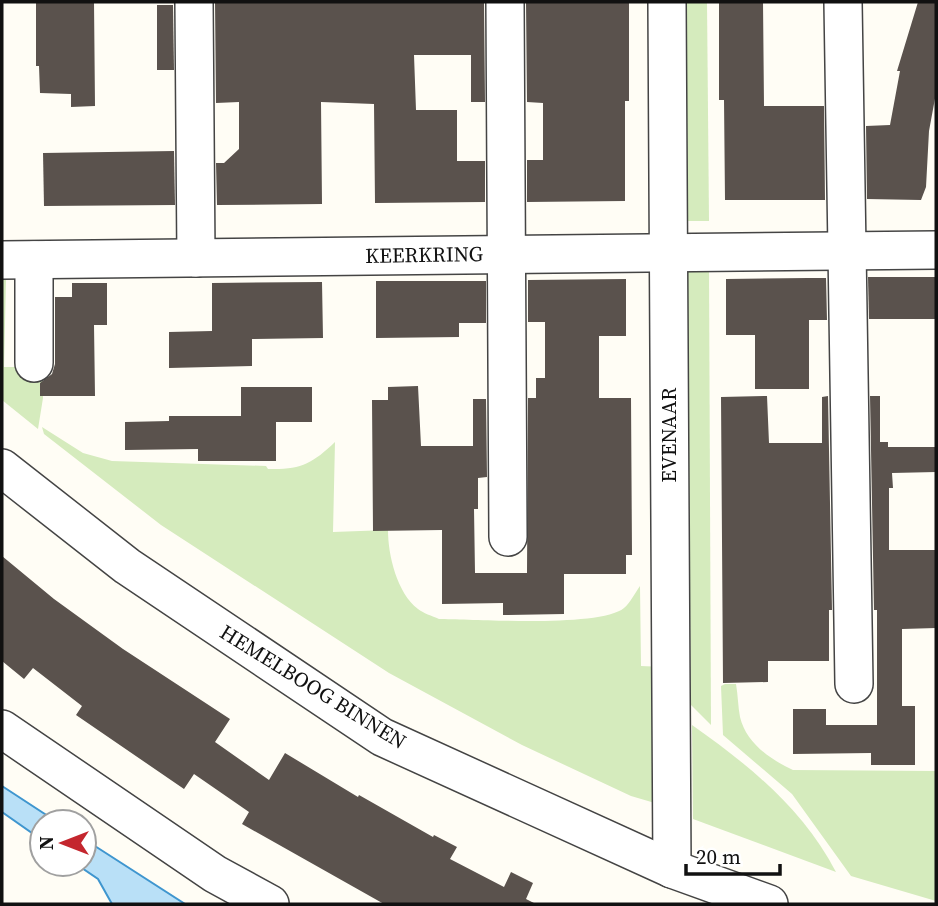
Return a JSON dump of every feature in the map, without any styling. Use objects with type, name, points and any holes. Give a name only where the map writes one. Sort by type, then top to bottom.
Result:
[{"type":"street","points":[[194,2],[196,258]]},
{"type":"street","points":[[505,2],[508,537]]},
{"type":"street","name":"EVENAAR","points":[[667,2],[672,869]]},
{"type":"street","points":[[843,2],[854,684]]},
{"type":"street","name":"KEERKRING","points":[[18,260],[936,250]]},
{"type":"street","points":[[18,260],[34,363]]},
{"type":"street","name":"HEMELBOOG BINNEN","points":[[2,468],[127,566],[382,737],[672,869],[769,904]]},
{"type":"street","points":[[2,729],[215,874],[270,904]]},
{"type":"green space","points":[[686,2],[707,2],[709,221],[688,221]]},
{"type":"green space","points":[[687,267],[709,267],[711,725],[691,705]]},
{"type":"green space","points":[[2,280],[6,280],[4,367],[43,367],[43,398],[38,429],[2,400]]},
{"type":"green space","points":[[42,427],[83,453],[112,461],[266,466],[268,469],[305,464],[335,442],[333,532],[388,530],[392,562],[404,593],[418,609],[439,619],[536,621],[590,618],[624,608],[640,586],[641,666],[664,667],[665,806],[631,796],[522,745],[389,673],[161,525],[44,434]]},
{"type":"green space","points":[[736,684],[740,717],[754,743],[768,756],[793,770],[936,771],[936,901],[851,876],[792,794],[723,735],[721,686]]},
{"type":"green space","points":[[692,725],[754,772],[791,808],[823,849],[836,872],[693,819]]},
{"type":"water","points":[[2,786],[36,808],[28,808],[28,830],[2,812]]},
{"type":"water","points":[[98,848],[185,904],[112,904],[98,879]]},
{"type":"building","points":[[36,2],[94,2],[95,106],[71,107],[71,94],[40,93],[39,66],[36,66]]},
{"type":"building","points":[[215,2],[484,2],[485,102],[471,102],[471,55],[414,55],[416,110],[457,110],[457,161],[485,161],[485,202],[375,203],[374,104],[321,102],[322,204],[217,205],[216,163],[224,163],[239,149],[239,102],[216,103]]},
{"type":"building","points":[[526,2],[629,2],[625,201],[527,202],[527,160],[543,160],[543,103],[527,102]]},
{"type":"building","points":[[719,2],[763,2],[764,106],[824,106],[825,200],[725,200],[724,100],[719,100]]},
{"type":"building","points":[[918,2],[936,2],[936,93],[929,131],[926,187],[921,200],[867,199],[866,126],[890,125],[900,71],[897,71]]},
{"type":"building","points":[[157,5],[173,5],[174,70],[157,70]]},
{"type":"building","points":[[174,151],[175,205],[44,206],[43,153]]},
{"type":"building","points":[[868,277],[936,277],[936,319],[869,319]]},
{"type":"building","points":[[826,278],[827,320],[809,320],[809,389],[755,389],[755,335],[726,335],[726,279]]},
{"type":"building","points":[[626,279],[626,336],[599,336],[599,398],[631,398],[632,555],[626,555],[626,574],[564,574],[564,614],[503,615],[503,603],[442,604],[442,530],[373,531],[372,400],[388,400],[388,387],[418,386],[421,446],[473,446],[473,399],[486,399],[487,477],[478,478],[478,509],[474,509],[475,573],[527,573],[528,398],[536,398],[536,378],[545,378],[545,322],[528,322],[528,280]]},
{"type":"building","points":[[376,281],[486,281],[486,323],[459,323],[459,337],[376,338]]},
{"type":"building","points":[[322,282],[323,338],[252,339],[252,366],[169,368],[169,332],[212,331],[212,283]]},
{"type":"building","points":[[72,283],[107,283],[107,325],[94,325],[95,396],[40,396],[40,383],[52,374],[55,364],[55,297],[72,297]]},
{"type":"building","points":[[241,387],[312,387],[312,422],[276,422],[276,461],[198,461],[198,449],[125,450],[125,422],[169,421],[169,416],[241,416]]},
{"type":"building","points":[[767,396],[769,443],[822,443],[822,397],[828,396],[832,610],[829,610],[829,661],[768,661],[768,682],[723,683],[721,397]]},
{"type":"building","points":[[870,396],[880,396],[880,442],[888,442],[888,447],[936,447],[936,472],[892,473],[893,488],[889,488],[889,550],[936,550],[936,628],[902,629],[902,706],[915,706],[915,765],[871,765],[871,753],[793,754],[793,709],[826,709],[826,725],[877,725],[877,610],[874,610]]},
{"type":"building","points":[[2,556],[54,599],[123,649],[230,719],[215,742],[269,780],[285,753],[358,797],[359,795],[433,837],[434,835],[457,847],[450,859],[504,887],[511,872],[533,883],[526,899],[536,904],[384,904],[242,824],[249,812],[194,774],[184,789],[76,715],[82,706],[33,668],[24,679],[2,661]]}]
